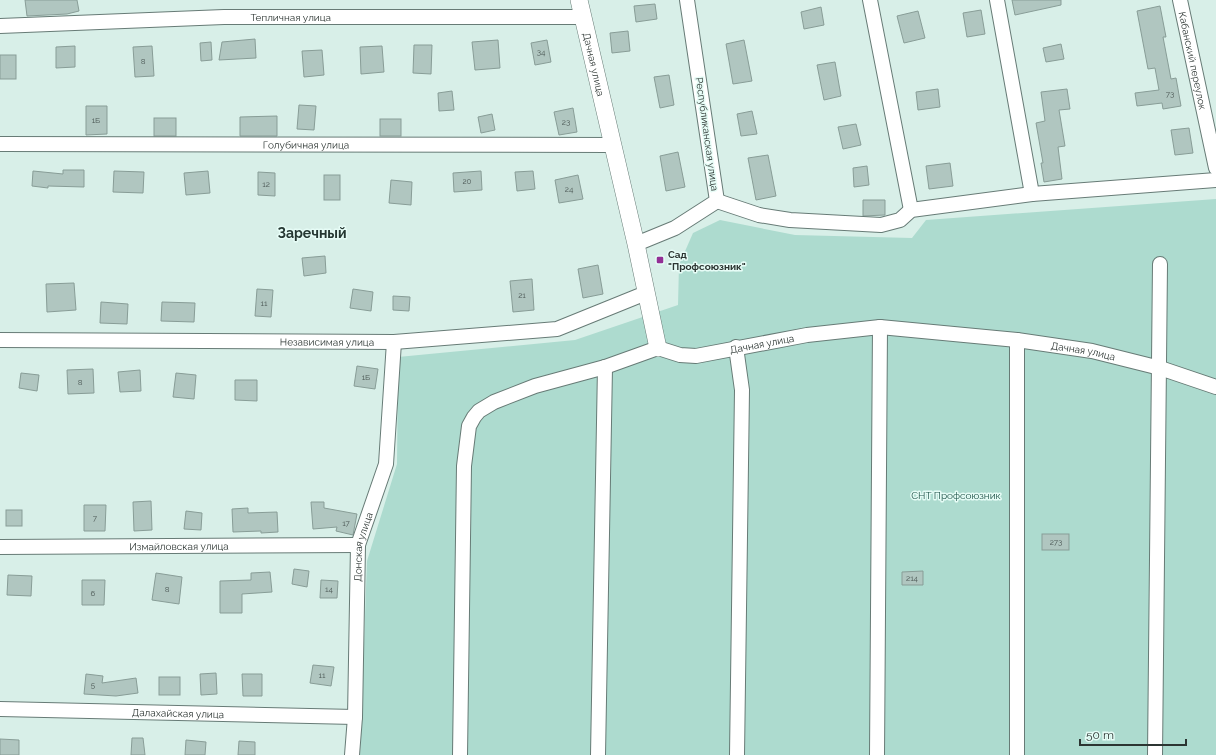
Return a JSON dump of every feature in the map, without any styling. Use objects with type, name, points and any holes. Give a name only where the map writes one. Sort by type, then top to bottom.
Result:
[{"type":"street","name":"Дачная улица","points":[[579,0],[636,244],[658,348],[680,355],[696,356],[736,347],[807,335],[880,327],[1018,340],[1092,351],[1160,368],[1216,387]]},
{"type":"street","name":"Республиканская улица","points":[[636,244],[675,228],[716,201],[687,0]]},
{"type":"street","points":[[870,0],[911,210]]},
{"type":"street","points":[[997,0],[1032,194]]},
{"type":"street","name":"Кабанский переулок","points":[[1180,0],[1216,168]]},
{"type":"street","name":"Тепличная улица","points":[[0,26],[224,18],[582,17]]},
{"type":"street","name":"Голубичная улица","points":[[0,144],[613,145]]},
{"type":"street","points":[[716,201],[759,215],[790,220],[881,225],[900,220],[911,210],[1032,194],[1216,180]]},
{"type":"street","points":[[1156,755],[1160,264]]},
{"type":"street","name":"Независимая улица","points":[[0,340],[394,342],[557,329],[646,293]]},
{"type":"street","points":[[877,755],[880,327]]},
{"type":"street","points":[[1017,755],[1018,340]]},
{"type":"street","name":"Донская улица","points":[[352,755],[355,717],[358,545],[386,464],[394,342]]},
{"type":"street","points":[[736,347],[742,390],[737,755]]},
{"type":"street","points":[[460,755],[464,466],[469,426],[479,411],[494,402],[535,386],[605,366],[658,348]]},
{"type":"street","points":[[598,755],[605,366]]},
{"type":"street","name":"Измайловская улица","points":[[0,547],[358,545]]},
{"type":"street","name":"Далахайская улица","points":[[0,708],[355,717]]},
{"type":"green space","name":"СНТ Профсоюзник","points":[[1216,199],[1216,755],[360,755],[367,561],[397,464],[398,357],[575,340],[678,305],[679,265],[693,233],[720,220],[795,235],[912,238],[926,220]]},
{"type":"building","points":[[25,0],[77,0],[79,11],[67,14],[27,16]]},
{"type":"building","points":[[1012,0],[1061,0],[1061,5],[1015,15]]},
{"type":"building","points":[[655,4],[657,19],[636,22],[634,6]]},
{"type":"building","points":[[1160,6],[1166,37],[1163,37],[1171,79],[1176,78],[1181,106],[1163,109],[1162,103],[1137,106],[1135,93],[1159,90],[1155,68],[1148,69],[1137,11]]},
{"type":"building","points":[[821,7],[824,25],[804,29],[801,12]]},
{"type":"building","points":[[981,10],[985,34],[967,37],[963,13]]},
{"type":"building","points":[[918,11],[925,38],[904,43],[897,16]]},
{"type":"building","points":[[628,31],[630,51],[612,53],[610,33]]},
{"type":"building","points":[[255,39],[256,58],[219,60],[222,42]]},
{"type":"building","points":[[498,40],[500,68],[475,70],[472,42]]},
{"type":"building","points":[[547,40],[551,62],[535,65],[531,43]]},
{"type":"building","points":[[744,40],[752,81],[733,84],[726,44]]},
{"type":"building","points":[[211,42],[212,60],[201,61],[200,43]]},
{"type":"building","points":[[1061,44],[1064,59],[1046,62],[1043,48]]},
{"type":"building","points":[[414,45],[432,45],[431,74],[413,73]]},
{"type":"building","points":[[75,46],[75,67],[56,68],[56,47]]},
{"type":"building","points":[[152,46],[154,76],[135,77],[133,47]]},
{"type":"building","points":[[382,46],[384,72],[361,74],[360,47]]},
{"type":"building","points":[[322,50],[324,75],[304,77],[302,51]]},
{"type":"building","points":[[0,55],[16,55],[16,79],[0,79]]},
{"type":"building","points":[[835,62],[841,96],[824,100],[817,65]]},
{"type":"building","points":[[669,75],[674,105],[660,108],[654,77]]},
{"type":"building","points":[[938,89],[940,107],[918,110],[916,92]]},
{"type":"building","points":[[1067,89],[1070,109],[1059,110],[1065,146],[1058,147],[1062,179],[1044,182],[1041,163],[1043,163],[1036,123],[1045,121],[1041,92]]},
{"type":"building","points":[[452,91],[454,110],[439,111],[438,93]]},
{"type":"building","points":[[299,105],[316,106],[314,130],[297,129]]},
{"type":"building","points":[[86,106],[107,106],[107,134],[86,135]]},
{"type":"building","points":[[573,108],[577,132],[559,135],[554,112]]},
{"type":"building","points":[[752,111],[757,134],[741,136],[737,114]]},
{"type":"building","points":[[492,114],[495,130],[481,133],[478,117]]},
{"type":"building","points":[[277,116],[277,136],[240,136],[240,117]]},
{"type":"building","points":[[154,118],[176,118],[176,136],[154,136]]},
{"type":"building","points":[[380,119],[401,119],[401,136],[380,136]]},
{"type":"building","points":[[856,124],[861,145],[843,149],[838,127]]},
{"type":"building","points":[[1189,128],[1193,153],[1175,155],[1171,130]]},
{"type":"building","points":[[678,152],[685,187],[666,191],[660,156]]},
{"type":"building","points":[[768,155],[776,196],[756,200],[748,158]]},
{"type":"building","points":[[950,163],[953,186],[929,189],[926,166]]},
{"type":"building","points":[[867,166],[869,185],[854,187],[853,168]]},
{"type":"building","points":[[63,170],[84,170],[84,187],[48,186],[48,188],[32,186],[33,171],[63,174]]},
{"type":"building","points":[[114,171],[144,172],[143,193],[113,192]]},
{"type":"building","points":[[208,171],[210,193],[186,195],[184,173]]},
{"type":"building","points":[[481,171],[482,190],[454,192],[453,173]]},
{"type":"building","points":[[533,171],[535,189],[517,191],[515,172]]},
{"type":"building","points":[[258,172],[275,173],[275,196],[258,195]]},
{"type":"building","points":[[324,175],[340,175],[340,200],[324,200]]},
{"type":"building","points":[[578,175],[583,199],[559,203],[555,180]]},
{"type":"building","points":[[391,180],[412,182],[411,205],[389,203]]},
{"type":"building","points":[[863,200],[885,200],[885,215],[863,216]]},
{"type":"building","points":[[325,256],[326,273],[304,276],[302,258]]},
{"type":"building","points":[[598,265],[603,294],[583,298],[578,269]]},
{"type":"building","points":[[532,279],[534,310],[513,312],[510,281]]},
{"type":"building","points":[[74,283],[76,310],[47,312],[46,284]]},
{"type":"building","points":[[257,289],[273,290],[271,317],[255,316]]},
{"type":"building","points":[[353,289],[373,292],[371,311],[350,308]]},
{"type":"building","points":[[393,296],[410,297],[409,311],[393,310]]},
{"type":"building","points":[[101,302],[128,304],[127,324],[100,323]]},
{"type":"building","points":[[162,302],[195,303],[194,322],[161,321]]},
{"type":"building","points":[[357,366],[378,369],[375,389],[354,386]]},
{"type":"building","points":[[93,369],[94,393],[68,394],[67,370]]},
{"type":"building","points":[[140,370],[141,391],[120,392],[118,372]]},
{"type":"building","points":[[21,373],[39,375],[37,391],[19,388]]},
{"type":"building","points":[[176,373],[196,375],[194,399],[173,397]]},
{"type":"building","points":[[235,380],[257,380],[257,401],[235,400]]},
{"type":"building","points":[[151,501],[152,530],[134,531],[133,502]]},
{"type":"building","points":[[311,502],[324,502],[324,508],[357,514],[353,535],[336,531],[337,527],[313,529]]},
{"type":"building","points":[[84,505],[106,505],[105,531],[84,531]]},
{"type":"building","points":[[248,508],[248,513],[277,512],[278,532],[233,532],[232,509]]},
{"type":"building","points":[[6,510],[22,510],[22,526],[6,526]]},
{"type":"building","points":[[186,511],[202,513],[201,530],[184,529]]},
{"type":"building","points":[[1042,534],[1069,534],[1069,550],[1042,550]]},
{"type":"building","points":[[294,569],[309,571],[307,587],[292,584]]},
{"type":"building","points":[[923,571],[923,585],[902,585],[902,572]]},
{"type":"building","points":[[270,572],[272,592],[242,594],[242,613],[220,613],[220,581],[251,580],[251,573]]},
{"type":"building","points":[[156,573],[182,577],[179,604],[152,600]]},
{"type":"building","points":[[8,575],[32,576],[31,596],[7,595]]},
{"type":"building","points":[[82,580],[105,580],[104,605],[82,605]]},
{"type":"building","points":[[321,580],[338,581],[337,598],[320,598]]},
{"type":"building","points":[[313,665],[334,667],[331,686],[310,683]]},
{"type":"building","points":[[216,673],[217,694],[201,695],[200,674]]},
{"type":"building","points":[[86,674],[103,676],[102,683],[136,678],[138,693],[116,696],[84,694]]},
{"type":"building","points":[[242,674],[262,674],[262,696],[243,696]]},
{"type":"building","points":[[159,677],[180,677],[180,695],[159,695]]},
{"type":"building","points":[[132,738],[143,738],[145,755],[131,755]]},
{"type":"building","points":[[0,739],[19,740],[19,755],[0,755]]},
{"type":"building","points":[[186,740],[206,742],[205,755],[185,755]]},
{"type":"building","points":[[239,741],[255,742],[255,755],[238,755]]},
{"type":"place","name":"Сад \"Профсоюзник\"","points":[[660,260]]},
{"type":"district","name":"Заречный","points":[[312,233]]}]
